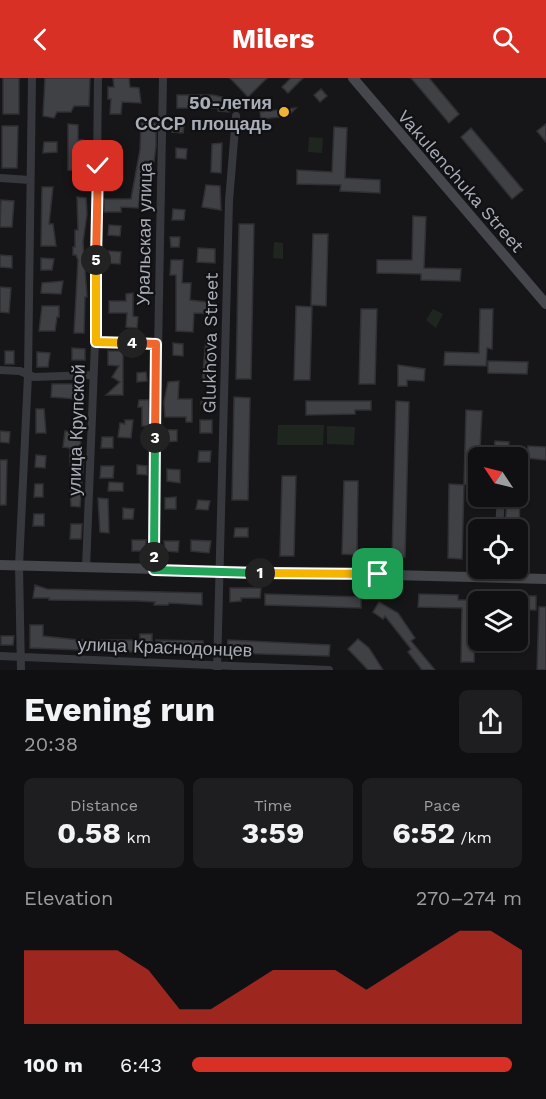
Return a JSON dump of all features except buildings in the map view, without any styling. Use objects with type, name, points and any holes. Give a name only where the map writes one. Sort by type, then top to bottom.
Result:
[{"type":"street","points":[[21,670],[19,566],[28,375],[32,78]]},
{"type":"street","name":"улица Крупской","points":[[86,568],[92,375],[96,342],[98,78]]},
{"type":"street","name":"Уральская улица","points":[[154,570],[162,78]]},
{"type":"street","name":"Vakulenchuka Street","points":[[353,78],[546,304]]},
{"type":"street","name":"Glukhova Street","points":[[217,667],[229,201],[236,116]]},
{"type":"street","points":[[0,178],[30,180]]},
{"type":"street","points":[[96,342],[156,344]]},
{"type":"street","points":[[0,370],[20,371],[34,377],[92,375]]},
{"type":"street","points":[[0,565],[220,572],[468,573]]},
{"type":"street","points":[[528,577],[546,579]]},
{"type":"street","name":"улица Краснодонцев","points":[[0,656],[328,670]]},
{"type":"shaded area","points":[[309,137],[323,138],[322,153],[308,152]]},
{"type":"shaded area","points":[[274,242],[283,243],[283,259],[273,258]]},
{"type":"shaded area","points":[[433,309],[443,314],[436,328],[426,320]]},
{"type":"shaded area","points":[[278,425],[324,425],[323,445],[277,445]]},
{"type":"shaded area","points":[[327,426],[355,427],[354,445],[327,444]]},
{"type":"place","name":"50-летия СССР площадь","points":[[284,112]]},
{"type":"route","points":[[98,166],[96,342],[156,344],[154,570],[378,574]]}]
